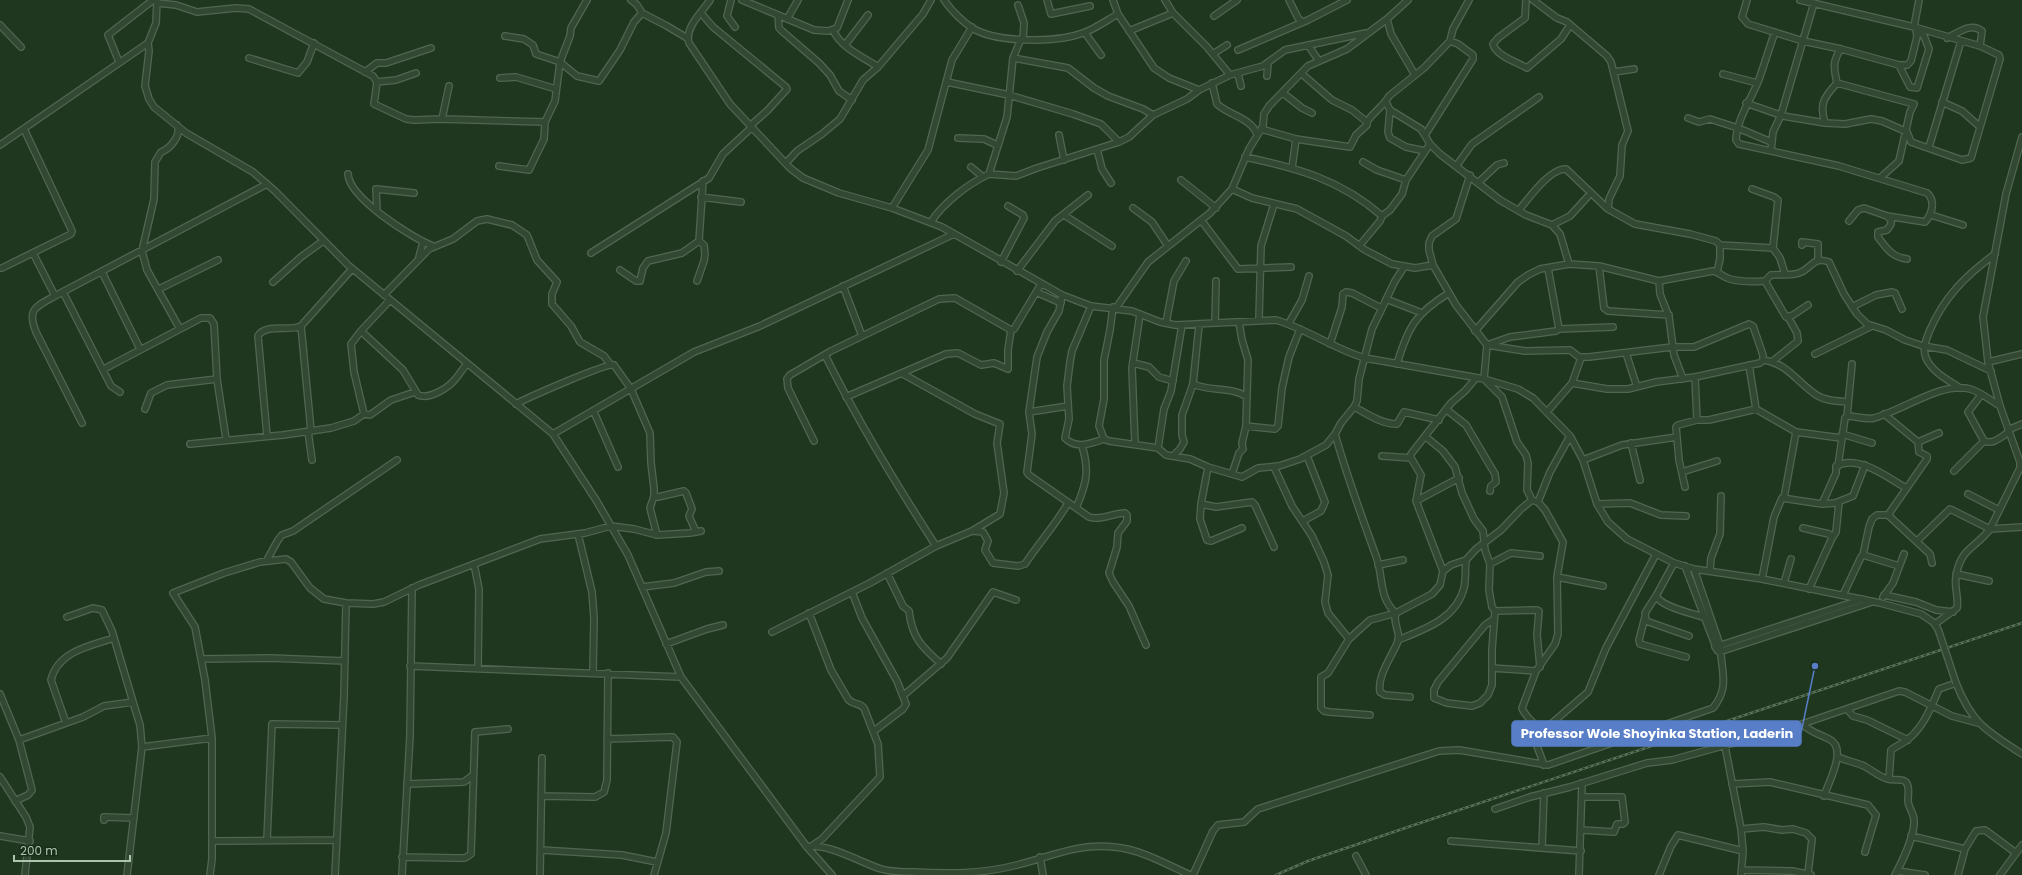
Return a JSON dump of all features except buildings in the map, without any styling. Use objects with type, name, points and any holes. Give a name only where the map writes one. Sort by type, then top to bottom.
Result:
[{"type":"street","points":[[499,166],[530,169],[542,146],[545,122],[554,101],[560,62],[573,22],[587,0]]},
{"type":"street","points":[[631,0],[638,5],[642,13],[687,38],[730,104],[795,173],[815,184],[839,193],[892,208],[931,222],[1062,295],[1091,306],[1115,308],[1140,314],[1166,323],[1182,325],[1215,324],[1259,319],[1276,320],[1300,329],[1350,354],[1397,364],[1484,379],[1518,388],[1533,398],[1570,436],[1583,460],[1597,504],[1608,522],[1627,539],[1674,563],[1694,569],[1710,570],[1845,595],[1921,614],[1937,627],[1956,683],[1967,709],[1978,723],[1988,732],[2022,754]]},
{"type":"street","points":[[687,38],[690,29],[710,0]]},
{"type":"street","points":[[730,0],[727,16],[735,27]]},
{"type":"street","points":[[742,0],[814,30],[822,31],[833,30],[839,24],[848,0]]},
{"type":"street","points":[[787,19],[798,0]]},
{"type":"street","points":[[786,163],[797,151],[822,134],[840,119],[863,80],[878,66],[923,14],[931,0]]},
{"type":"street","points":[[944,0],[972,27],[996,36],[1022,39],[1054,39],[1085,33],[1118,14]]},
{"type":"street","points":[[1047,0],[1051,14],[1090,6]]},
{"type":"street","points":[[1113,0],[1118,14],[1154,68],[1168,78],[1199,90]]},
{"type":"street","points":[[1165,0],[1173,13],[1213,54],[1230,75]]},
{"type":"street","points":[[1214,16],[1237,0]]},
{"type":"street","points":[[1289,0],[1299,21]]},
{"type":"street","points":[[1238,50],[1347,0]]},
{"type":"street","points":[[1104,439],[1099,426],[1104,399],[1104,360],[1115,308],[1148,262],[1216,208],[1232,189],[1245,157],[1261,129],[1264,114],[1308,66],[1347,49],[1366,33],[1387,19],[1408,0]]},
{"type":"street","points":[[1261,129],[1296,139],[1350,147],[1356,135],[1367,125],[1367,122],[1372,114],[1386,102],[1389,96],[1415,75],[1450,41],[1453,29],[1468,0]]},
{"type":"street","points":[[1526,0],[1525,18],[1498,38],[1493,44],[1495,49],[1507,57],[1527,68],[1561,39],[1570,25]]},
{"type":"street","points":[[1533,0],[1557,18],[1570,25],[1607,56],[1614,72],[1628,130],[1622,145],[1620,176],[1609,200],[1608,209]]},
{"type":"street","points":[[1747,0],[1742,17],[1748,24],[1803,41],[1841,49],[1899,65],[1907,65],[1911,61],[1917,37],[1915,28],[1919,0]]},
{"type":"street","points":[[1746,103],[1781,115],[1825,123],[1853,123],[1871,119],[1882,121],[1907,132],[1911,142],[1962,160],[1971,158],[2000,59],[1996,53],[1980,46],[1915,28],[1800,0]]},
{"type":"street","points":[[156,1],[156,23],[148,43],[149,51],[145,77],[149,99],[154,107],[186,132],[247,168],[267,184],[352,269],[553,434],[596,500],[628,555],[681,677],[832,875]]},
{"type":"street","points":[[119,62],[108,36],[156,1],[176,5],[197,12],[236,8],[249,9],[376,78],[377,82],[373,100],[377,107],[414,120],[442,119],[545,122]]},
{"type":"street","points":[[1771,151],[1773,132],[1781,115],[1814,3]]},
{"type":"street","points":[[989,174],[1007,117],[1013,58],[1022,39],[1024,24],[1018,4]]},
{"type":"street","points":[[504,36],[524,39],[533,45],[536,54],[560,62],[577,76],[595,81],[602,80],[620,50],[627,34],[642,13]]},
{"type":"street","points":[[591,253],[703,181],[713,173],[723,154],[787,89],[714,27],[701,13]]},
{"type":"street","points":[[1129,31],[1173,13]]},
{"type":"street","points":[[778,15],[779,28],[819,63],[830,75],[839,91],[852,100]]},
{"type":"street","points":[[845,45],[868,15]]},
{"type":"street","points":[[1387,19],[1391,34],[1415,75]]},
{"type":"street","points":[[0,25],[21,47]]},
{"type":"street","points":[[892,208],[928,150],[940,100],[947,82],[952,60],[972,27]]},
{"type":"street","points":[[1947,38],[1970,27],[1977,28],[1982,31],[1980,46]]},
{"type":"street","points":[[1899,65],[1910,87],[1917,88],[1929,49],[1924,36],[1915,28]]},
{"type":"street","points":[[833,30],[836,36],[845,45],[878,66]]},
{"type":"street","points":[[1775,32],[1757,83],[1746,103],[1738,128],[1736,140],[1739,144],[1839,166],[1880,178],[1927,193],[1931,196],[1933,203],[1931,215],[1924,222],[1887,216],[1864,208],[1858,210],[1849,221]]},
{"type":"street","points":[[1085,33],[1101,55]]},
{"type":"street","points":[[931,222],[936,213],[953,199],[989,174],[1016,176],[1119,142],[1129,137],[1153,115],[1187,100],[1199,90],[1212,83],[1230,75],[1263,66],[1285,50],[1366,33]]},
{"type":"street","points":[[1425,135],[1473,59],[1473,55],[1458,44],[1450,41]]},
{"type":"street","points":[[1929,148],[1961,41]]},
{"type":"street","points":[[0,145],[148,43]]},
{"type":"street","points":[[249,58],[298,73],[307,62],[314,43]]},
{"type":"street","points":[[1213,54],[1228,45]]},
{"type":"street","points":[[1308,45],[1319,60]]},
{"type":"street","points":[[140,48],[149,51]]},
{"type":"street","points":[[365,72],[376,63],[386,63],[431,48]]},
{"type":"street","points":[[1837,83],[1833,64],[1841,49]]},
{"type":"street","points":[[1013,58],[1068,68],[1094,88],[1108,96],[1143,108],[1153,115]]},
{"type":"street","points":[[1267,76],[1268,63]]},
{"type":"street","points":[[1614,72],[1634,70]]},
{"type":"street","points":[[377,82],[396,80],[416,73]]},
{"type":"street","points":[[1238,74],[1241,86]]},
{"type":"street","points":[[1302,74],[1332,100],[1352,110],[1367,122]]},
{"type":"street","points":[[1723,74],[1757,83]]},
{"type":"street","points":[[500,78],[516,77],[556,89]]},
{"type":"street","points":[[947,82],[1009,95],[1101,124],[1119,142]]},
{"type":"street","points":[[1212,83],[1217,104],[1240,117],[1255,128],[1257,134]]},
{"type":"street","points":[[1825,123],[1821,112],[1822,104],[1826,94],[1837,83]]},
{"type":"street","points":[[1837,83],[1914,104],[1910,112],[1907,132],[1898,161],[1880,178]]},
{"type":"street","points":[[442,119],[450,86]]},
{"type":"street","points":[[1283,93],[1302,108],[1312,113]]},
{"type":"street","points":[[1457,166],[1472,144],[1539,98]]},
{"type":"street","points":[[1386,102],[1390,110],[1388,132],[1390,138],[1406,146],[1425,150]]},
{"type":"street","points":[[1942,102],[1962,111],[1980,127]]},
{"type":"street","points":[[1390,110],[1416,125],[1425,135],[1430,144],[1440,154],[1470,175],[1500,200],[1526,215],[1552,225],[1560,234],[1569,264]]},
{"type":"street","points":[[1688,118],[1699,122],[1710,119],[1738,128],[1771,142]]},
{"type":"street","points":[[177,125],[179,129],[177,138],[167,150],[161,152],[155,162],[154,199],[142,251],[147,270],[180,329]]},
{"type":"street","points":[[2,268],[70,234],[72,231],[24,129]]},
{"type":"street","points":[[1059,135],[1064,160]]},
{"type":"street","points":[[1937,627],[1953,612],[1958,604],[1956,574],[1959,561],[1968,548],[1985,536],[1990,529],[2020,468],[2021,463],[2008,431],[1988,362],[1983,318],[2006,194],[2022,136]]},
{"type":"street","points":[[958,138],[984,139],[997,145]]},
{"type":"street","points":[[1292,168],[1296,139]]},
{"type":"street","points":[[1360,245],[1380,222],[1382,216],[1390,210],[1402,194],[1406,180],[1430,144]]},
{"type":"street","points":[[1097,149],[1102,168],[1111,183]]},
{"type":"street","points":[[1245,157],[1292,168],[1342,187],[1370,205],[1382,216]]},
{"type":"street","points":[[1363,162],[1377,170],[1406,180]]},
{"type":"street","points":[[1479,182],[1497,166],[1504,163]]},
{"type":"street","points":[[971,167],[983,177]]},
{"type":"street","points":[[1518,210],[1547,178],[1560,169],[1566,169],[1572,173],[1590,194],[1608,209],[1635,224],[1690,234],[1716,241],[1720,245],[1773,248]]},
{"type":"street","points":[[348,174],[353,186],[376,211],[424,242],[434,246]]},
{"type":"street","points":[[1470,175],[1456,219],[1432,236],[1429,243],[1429,250],[1433,265],[1449,293],[1487,345],[1525,351],[1570,350],[1581,358],[1672,347],[1694,347],[1749,324],[1753,326],[1764,360]]},
{"type":"street","points":[[1181,180],[1216,208]]},
{"type":"street","points":[[699,241],[703,181]]},
{"type":"street","points":[[82,423],[32,321],[31,314],[34,309],[54,296],[267,184]]},
{"type":"street","points":[[376,211],[376,189],[414,193]]},
{"type":"street","points":[[1232,189],[1252,198],[1297,208],[1360,245],[1365,250],[1392,264],[1404,267],[1424,268],[1433,265]]},
{"type":"street","points":[[1752,189],[1774,197],[1778,200],[1773,248],[1780,258],[1785,274]]},
{"type":"street","points":[[1552,225],[1570,216],[1590,194]]},
{"type":"street","points":[[1017,270],[1055,221],[1088,195]]},
{"type":"street","points":[[701,197],[741,202]]},
{"type":"street","points":[[1259,319],[1259,268],[1261,246],[1274,204]]},
{"type":"street","points":[[1002,262],[1024,218],[1023,215],[1008,206]]},
{"type":"street","points":[[1133,208],[1152,222],[1168,246]]},
{"type":"street","points":[[1064,215],[1112,246]]},
{"type":"street","points":[[1931,215],[1963,225]]},
{"type":"street","points":[[1887,216],[1891,220],[1891,224],[1887,230],[1878,232],[1878,237],[1890,253],[1897,258],[1907,259]]},
{"type":"street","points":[[384,295],[419,258],[434,246],[453,239],[477,221],[492,219],[520,228],[530,239],[537,260],[557,282],[552,294],[552,304],[571,326],[580,342],[604,356],[610,364],[618,369],[631,389],[650,433],[654,496],[650,508],[657,535]]},
{"type":"street","points":[[1201,220],[1237,268],[1291,267]]},
{"type":"street","points":[[553,434],[594,412],[694,352],[760,326],[954,234]]},
{"type":"street","points":[[273,282],[323,240]]},
{"type":"street","points":[[620,270],[636,281],[640,281],[643,268],[648,261],[682,253],[699,241]]},
{"type":"street","points":[[697,282],[705,254],[704,245],[699,241]]},
{"type":"street","points":[[1802,245],[1802,242],[1804,241],[1818,244],[1818,259]]},
{"type":"street","points":[[419,258],[424,242]]},
{"type":"street","points":[[1717,272],[1720,259],[1720,245]]},
{"type":"street","points":[[32,253],[54,296]]},
{"type":"street","points":[[1960,388],[1932,368],[1926,357],[1924,346],[1934,321],[1946,299],[1970,273],[1995,254]]},
{"type":"street","points":[[1475,330],[1518,282],[1540,269],[1569,264],[1599,266],[1659,281],[1701,273],[1717,272],[1731,280],[1746,282],[1765,281],[1771,275],[1802,272],[1818,259]]},
{"type":"street","points":[[1818,259],[1829,262],[1840,287],[1852,307],[1857,314],[1872,326],[1924,346],[1947,350],[1991,371]]},
{"type":"street","points":[[159,289],[218,260]]},
{"type":"street","points":[[1166,323],[1174,281],[1186,261]]},
{"type":"street","points":[[1599,266],[1604,308],[1608,311],[1669,315]]},
{"type":"street","points":[[1091,306],[1072,352],[1067,386],[1068,424],[1065,438],[1067,441],[1082,446],[1104,439],[1158,448],[1166,455],[1190,459],[1208,467],[1242,477],[1258,468],[1274,467],[1307,456],[1326,445],[1335,434],[1346,414],[1354,407],[1357,401],[1359,379],[1372,329],[1381,308],[1404,267]]},
{"type":"street","points":[[1548,268],[1559,329]]},
{"type":"street","points":[[267,436],[258,336],[260,333],[270,329],[298,328],[301,326],[352,269]]},
{"type":"street","points":[[102,272],[140,349]]},
{"type":"street","points":[[1289,324],[1302,300],[1309,276]]},
{"type":"street","points":[[1215,324],[1216,281]]},
{"type":"street","points":[[1659,281],[1660,294],[1669,315],[1672,347],[1683,379]]},
{"type":"street","points":[[1765,281],[1782,312],[1788,317],[1797,333],[1798,341],[1772,361]]},
{"type":"street","points":[[846,397],[903,374],[946,354],[958,353],[981,365],[994,363],[1008,369],[1008,350],[1011,330],[1014,329],[1041,284]]},
{"type":"street","points":[[843,286],[862,336]]},
{"type":"street","points":[[63,292],[104,369],[111,386],[120,392]]},
{"type":"street","points":[[1036,292],[1061,303]]},
{"type":"street","points":[[1330,344],[1342,308],[1343,294],[1346,292],[1352,292],[1381,308]]},
{"type":"street","points":[[1852,307],[1876,295],[1892,292],[1895,293],[1902,309]]},
{"type":"street","points":[[1397,364],[1410,329],[1422,313],[1434,302],[1449,293]]},
{"type":"street","points":[[1062,295],[1059,311],[1047,332],[1037,357],[1029,412],[1032,434],[1027,472],[1029,475],[1093,519],[1118,513],[1124,513],[1127,515],[1127,521],[1118,534],[1110,573],[1113,582],[1129,606],[1146,645]]},
{"type":"street","points":[[814,441],[788,388],[787,379],[825,355],[939,299],[947,297],[955,298],[1011,330]]},
{"type":"street","points":[[1386,299],[1422,313]]},
{"type":"street","points":[[364,414],[351,351],[351,344],[390,300]]},
{"type":"street","points":[[1788,317],[1808,305]]},
{"type":"street","points":[[1135,444],[1133,364],[1140,314]]},
{"type":"street","points":[[104,369],[201,318],[212,320],[214,324],[217,379],[226,440]]},
{"type":"street","points":[[1232,474],[1239,453],[1243,449],[1242,443],[1246,426],[1248,360],[1239,322]]},
{"type":"street","points":[[1158,448],[1164,409],[1173,381],[1182,325]]},
{"type":"street","points":[[1173,456],[1184,442],[1182,435],[1182,415],[1193,384],[1199,325]]},
{"type":"street","points":[[301,326],[312,460]]},
{"type":"street","points":[[1815,354],[1872,326]]},
{"type":"street","points":[[1487,345],[1506,338],[1556,331],[1559,329],[1614,327]]},
{"type":"street","points":[[1246,426],[1275,429],[1278,426],[1282,388],[1287,365],[1300,329]]},
{"type":"street","points":[[361,331],[403,370],[415,392],[421,397],[437,393],[457,378],[467,364]]},
{"type":"street","points":[[1484,379],[1487,345]]},
{"type":"street","points":[[1626,353],[1637,387]]},
{"type":"street","points":[[1988,362],[2022,354]]},
{"type":"street","points":[[825,355],[846,397],[878,454],[936,546]]},
{"type":"street","points":[[1547,412],[1572,383],[1581,358]]},
{"type":"street","points":[[1572,383],[1607,389],[1628,390],[1656,382],[1695,377],[1760,363],[1764,360],[1779,364],[1815,395],[1825,399],[1848,402]]},
{"type":"street","points":[[516,404],[531,396],[610,364]]},
{"type":"street","points":[[1133,364],[1149,367],[1159,377],[1173,381]]},
{"type":"street","points":[[1822,504],[1836,473],[1836,466],[1838,466],[1845,418],[1847,416],[1852,364]]},
{"type":"street","points":[[1749,365],[1756,410]]},
{"type":"street","points":[[772,632],[852,592],[936,546],[972,531],[1000,514],[1004,493],[997,444],[1000,424],[975,414],[903,374]]},
{"type":"street","points":[[1695,377],[1696,420]]},
{"type":"street","points":[[1443,571],[1416,501],[1421,475],[1411,458],[1412,450],[1426,437],[1447,410],[1476,378]]},
{"type":"street","points":[[145,409],[151,393],[167,385],[217,379]]},
{"type":"street","points":[[1484,379],[1502,397],[1517,442],[1526,456],[1528,463],[1528,490],[1532,500],[1538,502],[1545,510],[1563,542],[1558,577],[1558,634],[1554,644],[1538,669],[1522,708],[1523,713],[1535,723],[1538,730],[1537,746],[1544,764]]},
{"type":"street","points":[[1193,384],[1201,388],[1240,393],[1247,397]]},
{"type":"street","points":[[1847,416],[1869,418],[1884,414],[1919,399],[1948,389],[1960,388],[1971,389],[2000,406]]},
{"type":"street","points":[[190,444],[310,431],[339,426],[364,414],[370,415],[391,400],[415,392]]},
{"type":"street","points":[[1981,395],[1968,412],[1984,441],[1988,443],[1994,441],[2008,431],[2022,424]]},
{"type":"street","points":[[1029,412],[1068,406]]},
{"type":"street","points":[[1354,407],[1384,423],[1397,424],[1404,412],[1407,411],[1418,416],[1439,420]]},
{"type":"street","points":[[1447,410],[1466,425],[1495,474],[1496,482],[1491,486],[1490,491]]},
{"type":"street","points":[[1685,486],[1677,438],[1676,427],[1678,424],[1696,420],[1709,420],[1756,410],[1796,432],[1842,436],[1872,443]]},
{"type":"street","points":[[594,412],[618,467]]},
{"type":"street","points":[[1884,414],[1918,442],[1919,452],[1927,456],[1928,459],[1888,515]]},
{"type":"street","points":[[1762,579],[1774,517],[1779,502],[1784,498],[1796,432]]},
{"type":"street","points":[[1918,442],[1939,432]]},
{"type":"street","points":[[1335,434],[1347,477],[1378,564],[1382,590],[1388,604],[1396,613]]},
{"type":"street","points":[[1538,502],[1550,472],[1570,436]]},
{"type":"street","points":[[1426,437],[1448,457],[1459,478],[1462,493],[1474,519],[1483,531],[1484,544],[1490,564],[1489,590],[1492,607],[1495,611],[1491,690],[1480,703],[1472,706],[1455,705],[1434,698],[1434,690],[1438,682],[1485,625],[1494,619]]},
{"type":"street","points":[[1583,460],[1631,443],[1677,438]]},
{"type":"street","points":[[1954,471],[1984,441]]},
{"type":"street","points":[[1631,443],[1640,480]]},
{"type":"street","points":[[1076,508],[1084,489],[1086,476],[1087,463],[1082,446]]},
{"type":"street","points":[[1303,521],[1321,511],[1325,502],[1307,456]]},
{"type":"street","points":[[1382,456],[1411,458]]},
{"type":"street","points":[[267,560],[282,535],[293,531],[397,460]]},
{"type":"street","points":[[1682,472],[1717,461]]},
{"type":"street","points":[[1838,466],[1844,463],[1865,465],[1906,488]]},
{"type":"street","points":[[1784,498],[1822,504],[1839,502],[1854,496],[1865,465]]},
{"type":"street","points":[[1208,467],[1201,504],[1201,525],[1208,542],[1242,528]]},
{"type":"street","points":[[1274,467],[1292,506],[1303,521],[1324,562],[1328,575],[1324,602],[1328,613],[1349,640]]},
{"type":"street","points":[[1416,501],[1459,478]]},
{"type":"street","points":[[210,875],[212,840],[212,738],[201,659],[194,627],[173,593],[224,573],[267,560],[286,559],[291,562],[315,593],[324,598],[346,603],[384,602],[412,588],[540,539],[578,534],[611,526],[634,529],[657,535],[699,531],[689,516],[692,508],[684,491],[658,497],[654,496]]},
{"type":"street","points":[[1968,494],[1999,510]]},
{"type":"street","points":[[1710,570],[1711,558],[1720,534],[1721,496]]},
{"type":"street","points":[[1370,715],[1324,711],[1321,708],[1321,676],[1328,673],[1349,640],[1370,620],[1396,613],[1436,591],[1443,571],[1451,565],[1466,560],[1476,548],[1484,544],[1501,530],[1532,500]]},
{"type":"street","points":[[972,531],[983,532],[988,541],[985,550],[993,563],[1018,566],[1025,564],[1050,528],[1058,521],[1068,502]]},
{"type":"street","points":[[1201,504],[1216,507],[1252,502],[1255,505],[1274,547]]},
{"type":"street","points":[[1809,589],[1836,532],[1839,502]]},
{"type":"street","points":[[1597,504],[1630,503],[1661,515],[1686,516]]},
{"type":"street","points":[[1917,541],[1950,509],[1990,529],[2022,527]]},
{"type":"street","points":[[1844,605],[1845,595],[1860,557],[1863,555],[1872,519],[1877,515],[1888,515],[1917,541],[1932,557],[1932,563]]},
{"type":"street","points":[[1803,528],[1829,534],[1832,538]]},
{"type":"street","points":[[578,534],[592,592],[594,618],[593,672]]},
{"type":"street","points":[[1490,564],[1511,554],[1540,556]]},
{"type":"street","points":[[1538,730],[1544,730],[1559,719],[1588,692],[1606,648],[1656,554]]},
{"type":"street","points":[[1719,650],[1837,611],[1877,602],[1893,583],[1904,554]]},
{"type":"street","points":[[1863,555],[1899,566]]},
{"type":"street","points":[[1784,583],[1791,559]]},
{"type":"street","points":[[1378,564],[1403,560]]},
{"type":"street","points":[[1398,640],[1432,626],[1447,617],[1458,602],[1464,588],[1466,560]]},
{"type":"street","points":[[1674,563],[1645,617],[1639,640],[1640,644],[1686,657]]},
{"type":"street","points":[[474,564],[479,589],[478,668]]},
{"type":"street","points":[[1685,566],[1703,617],[1719,650]]},
{"type":"street","points":[[810,846],[840,852],[882,869],[914,872],[975,873],[1017,865],[1040,857],[1084,847],[1114,847],[1137,852],[1191,875],[1213,831],[1218,825],[1244,822],[1258,809],[1439,750],[1459,750],[1544,764],[1556,763],[1713,708],[1721,699],[1725,685],[1719,650],[1694,569]]},
{"type":"street","points":[[642,587],[674,583],[706,572],[719,571]]},
{"type":"street","points":[[887,573],[903,606],[909,611],[911,625],[917,640],[941,664]]},
{"type":"street","points":[[1956,574],[1989,581]]},
{"type":"street","points":[[1558,577],[1603,586]]},
{"type":"street","points":[[402,875],[402,856],[406,826],[412,588]]},
{"type":"street","points":[[852,592],[862,618],[904,695],[906,704],[905,707],[874,730]]},
{"type":"street","points":[[904,695],[947,658],[993,592],[1016,600]]},
{"type":"street","points":[[1884,595],[1916,602],[1936,610],[1953,612]]},
{"type":"street","points":[[1656,596],[1658,600],[1671,606],[1703,617]]},
{"type":"street","points":[[1837,611],[1844,605],[1863,599]]},
{"type":"street","points":[[334,875],[345,661],[346,603]]},
{"type":"street","points":[[67,617],[97,608],[102,610],[107,617],[140,725],[142,747],[127,875]]},
{"type":"street","points":[[1495,611],[1539,611],[1537,635],[1538,669]]},
{"type":"street","points":[[809,613],[832,670],[848,700],[851,703],[862,704],[864,708],[874,730],[878,744],[880,766],[878,781],[822,839],[810,846]]},
{"type":"street","points":[[1396,613],[1394,622],[1398,640],[1382,676],[1380,692],[1385,695],[1410,697]]},
{"type":"street","points":[[1645,617],[1646,621],[1689,636]]},
{"type":"street","points":[[666,644],[707,628],[723,625]]},
{"type":"street","points":[[66,723],[51,680],[59,664],[71,654],[114,638]]},
{"type":"street","points":[[201,659],[270,658],[345,661]]},
{"type":"street","points":[[410,666],[593,672],[681,677]]},
{"type":"street","points":[[1492,668],[1538,669]]},
{"type":"street","points":[[542,796],[590,797],[601,796],[604,792],[607,780],[608,673]]},
{"type":"street","points":[[1889,780],[1891,750],[1908,740],[1921,726],[1940,689],[1956,683]]},
{"type":"street","points":[[1496,809],[1647,762],[1672,760],[1802,724],[1899,691],[1905,692],[1952,716],[1978,723]]},
{"type":"street","points":[[0,694],[19,740],[32,790],[28,795],[15,801]]},
{"type":"street","points":[[19,740],[66,723],[104,706],[133,702]]},
{"type":"street","points":[[1847,709],[1860,719],[1867,720],[1908,740]]},
{"type":"street","points":[[268,840],[272,724],[342,725]]},
{"type":"street","points":[[1802,724],[1810,732],[1830,739],[1834,743],[1838,757],[1824,796]]},
{"type":"street","points":[[402,856],[465,858],[471,854],[472,776],[476,732],[508,729]]},
{"type":"street","points":[[607,739],[673,737],[677,742],[666,833],[654,875]]},
{"type":"street","points":[[142,747],[212,738]]},
{"type":"street","points":[[1725,746],[1741,829],[1743,851],[1742,873],[1792,871],[1809,875],[1812,839],[1806,833],[1793,828],[1782,830],[1764,827],[1741,829]]},
{"type":"street","points":[[1838,757],[1865,767],[1872,773],[1889,780],[1903,780],[1907,782],[1909,789],[1908,801],[1914,815],[1914,822],[1906,855],[1896,873],[1925,875]]},
{"type":"street","points":[[540,875],[542,758]]},
{"type":"street","points":[[407,784],[464,782],[472,776]]},
{"type":"street","points":[[0,777],[26,817],[30,827],[30,841],[24,875]]},
{"type":"street","points":[[1732,784],[1770,782],[1824,796],[1868,805],[1875,811],[1876,815],[1865,852]]},
{"type":"street","points":[[1579,875],[1582,830],[1582,783]]},
{"type":"street","points":[[1542,848],[1544,793]]},
{"type":"street","points":[[1582,797],[1620,796],[1622,799],[1624,822],[1623,824],[1616,824],[1614,832],[1582,830]]},
{"type":"street","points":[[104,820],[104,818],[134,818]]},
{"type":"street","points":[[1958,875],[1965,849],[1976,831],[1980,829],[1985,830],[2016,853]]},
{"type":"street","points":[[1659,875],[1671,846],[1678,835],[1743,851]]},
{"type":"street","points":[[0,836],[30,841]]},
{"type":"street","points":[[1911,836],[1965,849]]},
{"type":"street","points":[[212,840],[336,840]]},
{"type":"street","points":[[1451,841],[1581,851]]},
{"type":"street","points":[[2000,875],[2022,845]]},
{"type":"street","points":[[541,850],[622,855],[658,862]]},
{"type":"street","points":[[1356,856],[1366,875]]},
{"type":"street","points":[[1040,857],[1043,875]]},
{"type":"railway","points":[[1276,875],[1308,861],[1414,825],[2022,623]]},
{"type":"place","name":"Professor Wole Shoyinka Station, Laderin","points":[[1815,666]]}]
